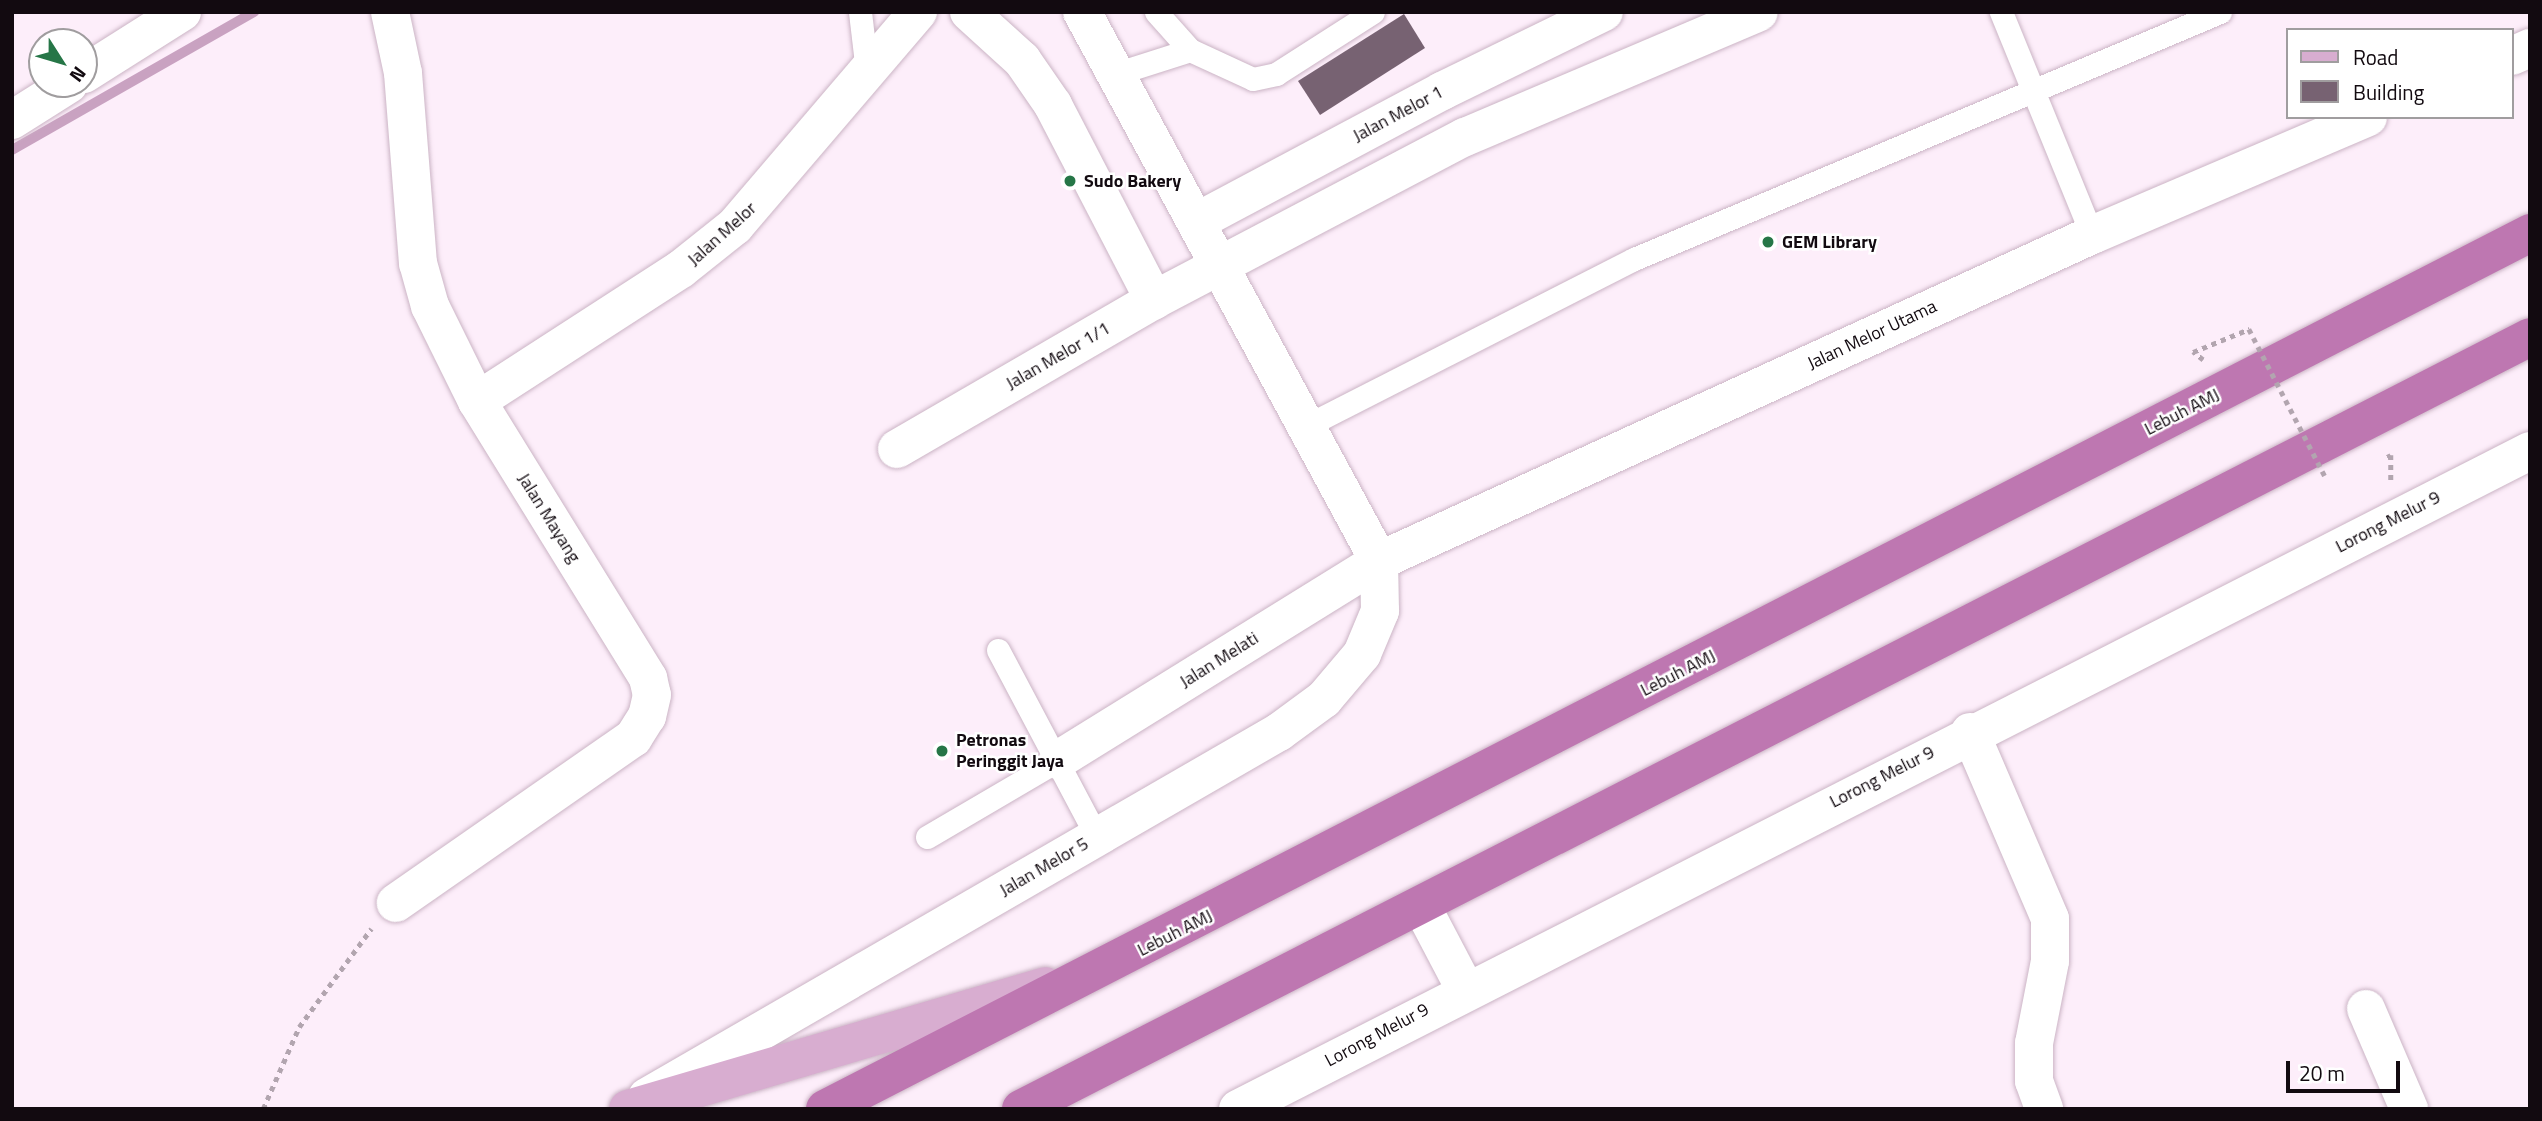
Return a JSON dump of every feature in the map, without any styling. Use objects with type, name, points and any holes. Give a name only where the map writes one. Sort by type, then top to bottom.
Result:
[{"type":"highway","name":"Lebuh AMJ","points":[[825,1109],[1113,966],[2530,233]]},
{"type":"highway","points":[[1021,1109],[1422,907],[2530,337]]},
{"type":"main road","points":[[627,1109],[1113,966]]},
{"type":"main road","points":[[1052,1109],[1106,1066]]},
{"type":"street","points":[[98,65],[182,12]]},
{"type":"street","name":"Jalan Mayang","points":[[390,12],[403,73],[418,263],[435,316],[477,401],[648,678],[652,695],[648,716],[633,738],[396,903]]},
{"type":"street","name":"Jalan Melor","points":[[477,401],[681,269],[735,226],[918,12]]},
{"type":"street","points":[[969,12],[1022,60],[1053,105],[1154,300]]},
{"type":"street","points":[[1082,12],[1379,561]]},
{"type":"street","name":"Jalan Melor 1","points":[[1196,222],[1442,90],[1604,12]]},
{"type":"street","name":"Jalan Melor 1/1","points":[[897,449],[1154,300],[1465,137],[1759,12]]},
{"type":"street","points":[[2514,55],[2530,48]]},
{"type":"street","points":[[12,120],[47,98]]},
{"type":"street","name":"Jalan Melor Utama","points":[[1379,561],[2092,235],[2363,119]]},
{"type":"street","name":"Lorong Melur 9","points":[[1238,1109],[1465,989],[2530,451]]},
{"type":"street","name":"Jalan Melati","points":[[1058,760],[1379,561]]},
{"type":"street","name":"Jalan Melor 5","points":[[627,1109],[1279,732],[1324,699],[1362,654],[1380,611],[1379,561]]},
{"type":"street","points":[[1970,732],[2050,919],[2050,961],[2034,1043],[2034,1081],[2045,1109]]},
{"type":"street","points":[[1422,907],[1465,989]]},
{"type":"street","points":[[2366,1009],[2409,1109]]},
{"type":"lane","points":[[860,12],[867,72]]},
{"type":"lane","points":[[1156,12],[1191,50],[1253,79],[1276,74],[1373,12]]},
{"type":"lane","points":[[2001,12],[2092,235]]},
{"type":"lane","points":[[1306,426],[1634,259],[2034,88],[2220,12]]},
{"type":"lane","points":[[1115,74],[1191,50]]},
{"type":"lane","points":[[998,650],[1097,837]]},
{"type":"lane","points":[[927,837],[1058,760]]},
{"type":"path","points":[[2249,329],[2327,480],[2340,475]]},
{"type":"path","points":[[2378,460],[2391,455],[2391,521]]},
{"type":"path","points":[[263,1109],[299,1027],[329,981],[396,903]]},
{"type":"building","points":[[1404,14],[1425,48],[1320,115],[1298,81]]},
{"type":"waterway","points":[[12,150],[254,12]]},
{"type":"place","name":"Sudo Bakery","points":[[1070,181]]},
{"type":"place","name":"GEM Library","points":[[1768,242]]},
{"type":"place","name":"Petronas Peringgit Jaya","points":[[942,751]]}]
